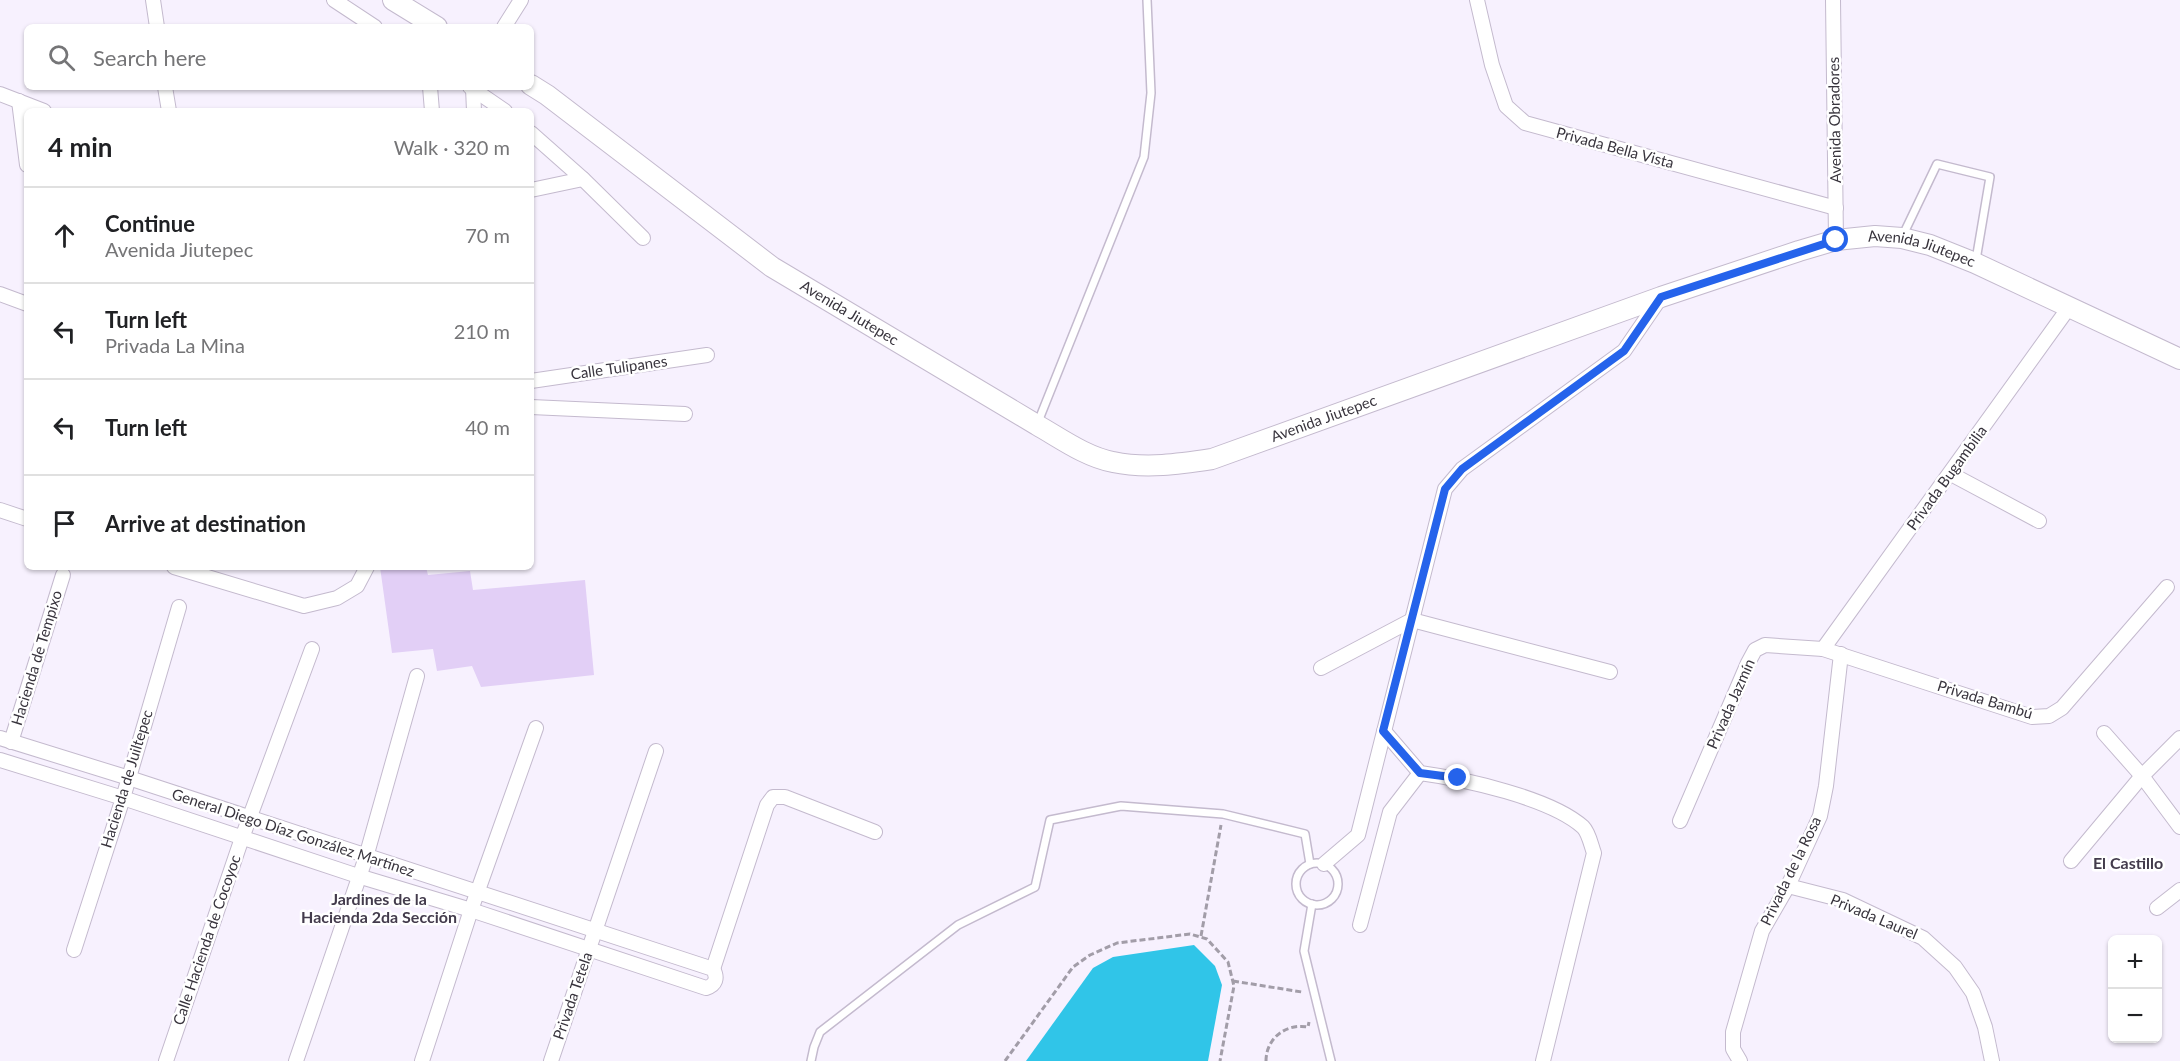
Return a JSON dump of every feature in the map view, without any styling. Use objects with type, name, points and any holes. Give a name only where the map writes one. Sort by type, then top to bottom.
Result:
[{"type":"main road","points":[[393,0],[432,24]]},
{"type":"main road","name":"Avenida Jiutepec","points":[[534,87],[547,94],[772,267],[1077,448],[1113,462],[1167,466],[1212,459],[1661,297],[1836,240],[1875,236],[1902,238],[1930,245],[1975,263],[2180,358]]},
{"type":"street","points":[[153,0],[157,24]]},
{"type":"street","points":[[334,0],[370,24]]},
{"type":"street","points":[[506,24],[521,0]]},
{"type":"street","name":"Privada Bella Vista","points":[[1477,0],[1492,65],[1506,106],[1525,123],[1836,208]]},
{"type":"street","name":"Avenida Obradores","points":[[1833,0],[1836,240]]},
{"type":"street","points":[[166,90],[168,108]]},
{"type":"street","points":[[430,90],[432,108]]},
{"type":"street","points":[[471,90],[474,108]]},
{"type":"street","points":[[474,90],[501,108]]},
{"type":"street","points":[[0,94],[36,108]]},
{"type":"street","points":[[19,101],[24,141]]},
{"type":"street","points":[[534,136],[583,179],[643,238]]},
{"type":"street","points":[[534,189],[583,179]]},
{"type":"street","points":[[0,294],[24,302]]},
{"type":"street","points":[[1317,864],[1358,835],[1445,489],[1462,469],[1624,351],[1661,297]]},
{"type":"street","name":"Privada Bugambilia","points":[[1823,649],[2070,306]]},
{"type":"street","name":"Calle Tulipanes","points":[[534,381],[708,356]]},
{"type":"street","points":[[534,407],[685,414]]},
{"type":"street","points":[[1951,474],[2039,521]]},
{"type":"street","points":[[0,510],[24,518]]},
{"type":"street","points":[[184,570],[304,606],[337,598],[357,586],[365,570]]},
{"type":"street","name":"Hacienda de Tempixo","points":[[5,740],[63,575]]},
{"type":"street","name":"Privada Bambú","points":[[1823,649],[2032,717],[2049,716],[2062,708],[2168,587]]},
{"type":"street","name":"Hacienda de Juiltepec","points":[[74,950],[123,798],[179,607]]},
{"type":"street","points":[[1321,668],[1412,620],[1610,672]]},
{"type":"street","name":"Privada Jazmín","points":[[1680,821],[1755,650],[1765,645],[1823,649]]},
{"type":"street","name":"Calle Hacienda de Cocoyoc","points":[[166,1061],[242,838],[312,649]]},
{"type":"street","name":"Privada de la Rosa","points":[[1736,1055],[1733,1032],[1762,931],[1788,886],[1820,816],[1826,786],[1841,654]]},
{"type":"street","points":[[296,1061],[366,857],[417,676]]},
{"type":"street","points":[[422,1061],[471,910],[536,728]]},
{"type":"street","points":[[1383,731],[1420,773],[1458,778],[1555,808],[1586,829],[1594,853],[1543,1061]]},
{"type":"street","points":[[2104,733],[2142,776],[2180,827]]},
{"type":"street","points":[[2071,861],[2142,776],[2180,738]]},
{"type":"street","name":"General Diego Díaz González Martínez","points":[[0,760],[706,987],[716,981],[713,969],[129,778],[5,740]]},
{"type":"street","name":"Privada Tetela","points":[[551,1061],[656,752]]},
{"type":"street","points":[[1360,926],[1390,812],[1420,773]]},
{"type":"street","points":[[713,969],[767,805],[773,797],[785,797],[875,832]]},
{"type":"street","name":"Privada Laurel","points":[[1788,886],[1843,900],[1923,938],[1955,967],[1973,993],[1985,1027],[1992,1061]]},
{"type":"street","points":[[2157,908],[2180,890]]},
{"type":"lane","points":[[1037,425],[1144,157],[1151,93],[1147,0]]},
{"type":"lane","points":[[1902,238],[1937,164],[1990,177],[1975,263]]},
{"type":"lane","points":[[812,1061],[820,1032],[958,926],[1035,887],[1050,820],[1121,806],[1223,814],[1305,834],[1317,864],[1335,872],[1338,878],[1337,891],[1329,902],[1323,904],[1312,904],[1303,900],[1296,887],[1299,873],[1317,864]]},
{"type":"lane","points":[[1312,904],[1304,951],[1331,1061]]},
{"type":"path","points":[[1201,937],[1223,814]]},
{"type":"path","points":[[1005,1061],[1073,968],[1089,955],[1118,943],[1190,934],[1207,939],[1228,962],[1233,981],[1220,1061]]},
{"type":"path","points":[[1233,981],[1302,992],[1305,1001]]},
{"type":"path","points":[[1266,1061],[1268,1047],[1281,1031],[1291,1027],[1308,1027],[1310,1020]]},
{"type":"shaded area","points":[[380,570],[427,570],[428,575],[470,571],[473,590],[585,580],[594,675],[481,687],[472,666],[437,671],[433,649],[392,653]]},
{"type":"water","points":[[1194,945],[1215,966],[1222,985],[1208,1061],[1026,1061],[1093,968],[1113,957]]},
{"type":"district","name":"El Castillo","points":[[2128,863]]},
{"type":"district","name":"Jardines de la Hacienda 2da Sección","points":[[379,908]]},
{"type":"route","points":[[1458,778],[1420,773],[1383,731],[1445,489],[1462,469],[1624,351],[1661,297],[1836,240]]}]
